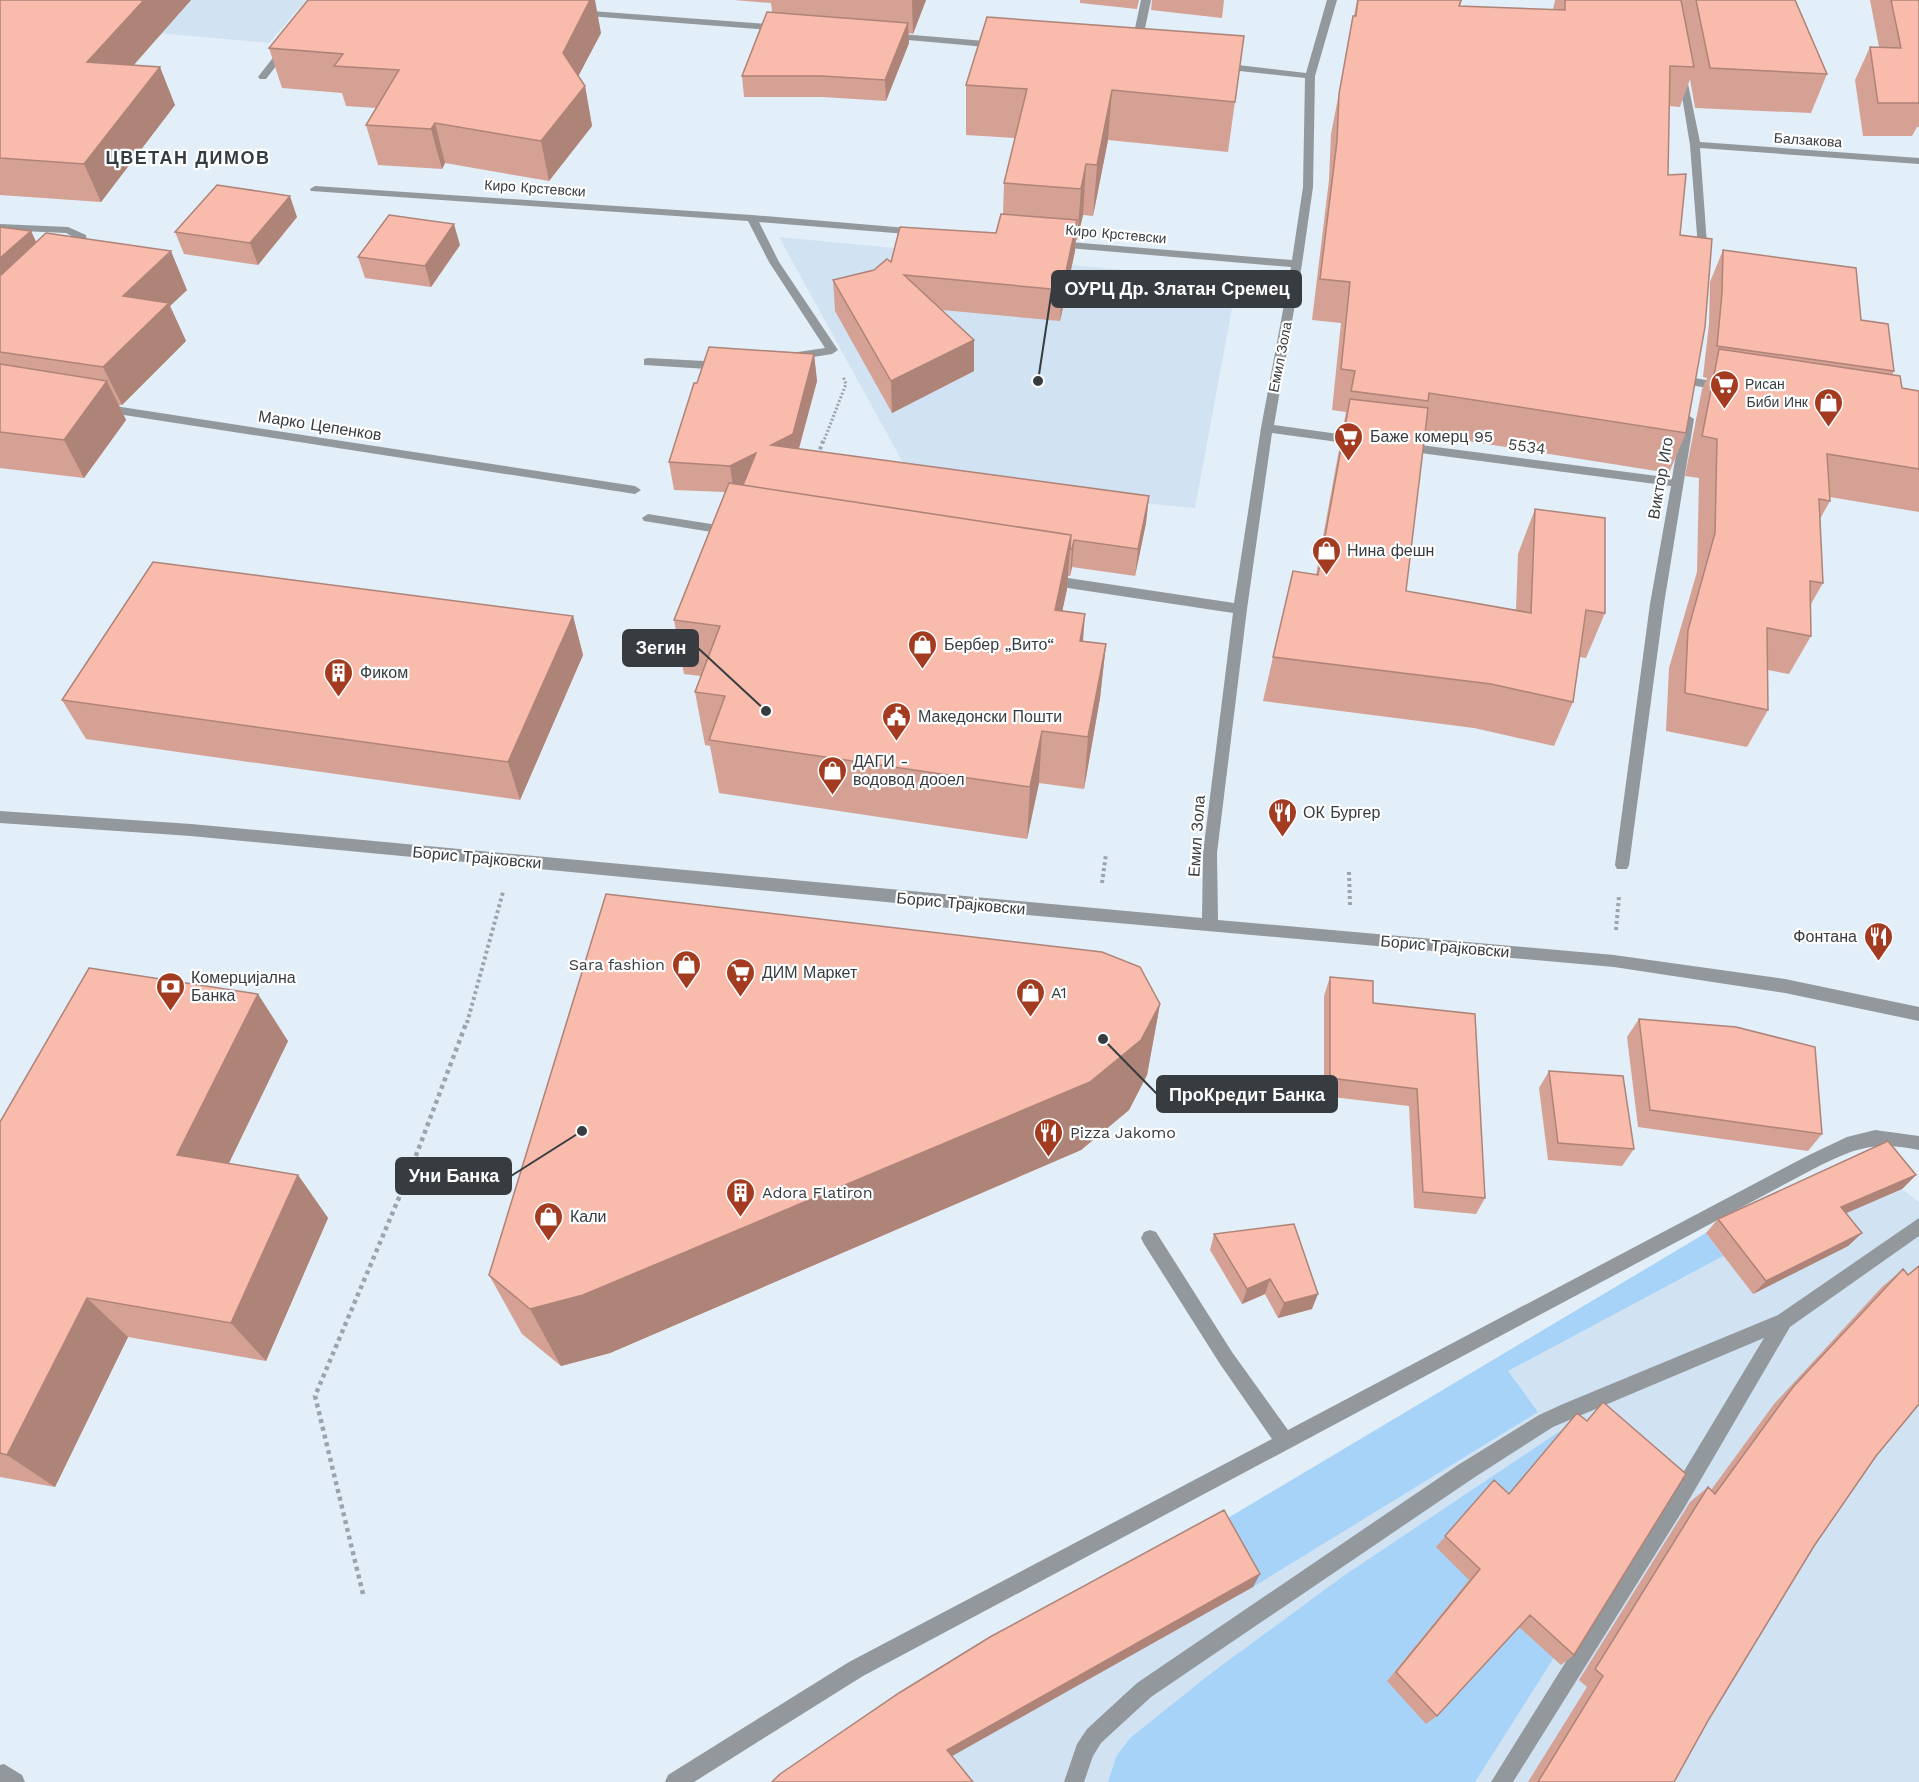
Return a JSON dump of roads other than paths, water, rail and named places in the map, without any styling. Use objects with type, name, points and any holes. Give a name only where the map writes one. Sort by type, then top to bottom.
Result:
[{"type":"street","points":[[1138,57],[1146,0]]},
{"type":"street","name":"Емил Зола","points":[[1210,923],[1210,853],[1240,609],[1267,428],[1297,264],[1308,187],[1310,76],[1332,0]]},
{"type":"street","points":[[569,12],[794,29]]},
{"type":"street","points":[[877,36],[1007,45]]},
{"type":"street","points":[[263,77],[290,42]]},
{"type":"street","points":[[1678,56],[1695,145],[1702,269]]},
{"type":"street","points":[[1205,64],[1310,76]]},
{"type":"street","name":"Балзакова","points":[[1695,145],[1919,161]]},
{"type":"street","name":"Киро Крстевски","points":[[315,189],[752,218],[930,233]]},
{"type":"street","points":[[752,218],[774,261],[832,350],[773,359]]},
{"type":"street","points":[[0,227],[68,230],[82,237],[83,247],[67,262]]},
{"type":"street","name":"Киро Крстевски","points":[[1048,243],[1297,264]]},
{"type":"street","points":[[648,362],[725,366],[737,364]]},
{"type":"street","name":"Виктор Иго","points":[[1622,865],[1675,482],[1693,388],[1730,388]]},
{"type":"street","name":"Марко Цепенков","points":[[94,407],[635,490]]},
{"type":"street","points":[[1267,428],[1372,442]]},
{"type":"street","name":"5534","points":[[1395,445],[1675,482]]},
{"type":"street","points":[[648,518],[739,532]]},
{"type":"street","points":[[1030,577],[1240,609]]},
{"type":"street","name":"Борис Трајковски","points":[[0,817],[192,830],[949,902],[1210,923],[1614,961],[1785,986],[1919,1014]]},
{"type":"street","points":[[1898,1009],[1919,1009]]},
{"type":"street","points":[[675,1782],[856,1669],[1857,1140],[1879,1137],[1919,1143]]},
{"type":"street","points":[[1074,1782],[1084,1750],[1094,1736],[1144,1690],[1465,1472],[1569,1410],[1784,1321],[1919,1226]]},
{"type":"street","points":[[1150,1238],[1226,1358],[1285,1442]]},
{"type":"street","points":[[1501,1782],[1676,1503],[1784,1321]]},
{"type":"place","name":"ОУРЦ Др. Златан Сремец","points":[[1038,381]]},
{"type":"place","name":"Рисан","points":[[1724,410]]},
{"type":"place","name":"Биби Инк","points":[[1829,428]]},
{"type":"place","name":"Баже комерц 95","points":[[1349,462]]},
{"type":"place","name":"Нина фешн","points":[[1326,576]]},
{"type":"place","name":"Бербер „Вито“","points":[[923,670]]},
{"type":"place","name":"Фиком","points":[[339,698]]},
{"type":"place","name":"Зегин","points":[[766,711]]},
{"type":"place","name":"Македонски Пошти","points":[[897,742]]},
{"type":"place","name":"ДАГИ - водовод дооел","points":[[832,796]]},
{"type":"place","name":"ОК Бургер","points":[[1282,838]]},
{"type":"place","name":"Фонтана","points":[[1878,962]]},
{"type":"place","name":"Sara fashion","points":[[686,990]]},
{"type":"place","name":"ДИМ Маркет","points":[[741,998]]},
{"type":"place","name":"Комерцијална Банка","points":[[170,1012]]},
{"type":"place","name":"A1","points":[[1030,1018]]},
{"type":"place","name":"ПроКредит Банка","points":[[1103,1039]]},
{"type":"place","name":"Уни Банка","points":[[582,1131]]},
{"type":"place","name":"Pizza Jakomo","points":[[1049,1158]]},
{"type":"place","name":"Adora Flatiron","points":[[741,1218]]},
{"type":"place","name":"Кали","points":[[549,1242]]},
{"type":"district","name":"ЦВЕТАН ДИМОВ","points":[[188,158]]}]
